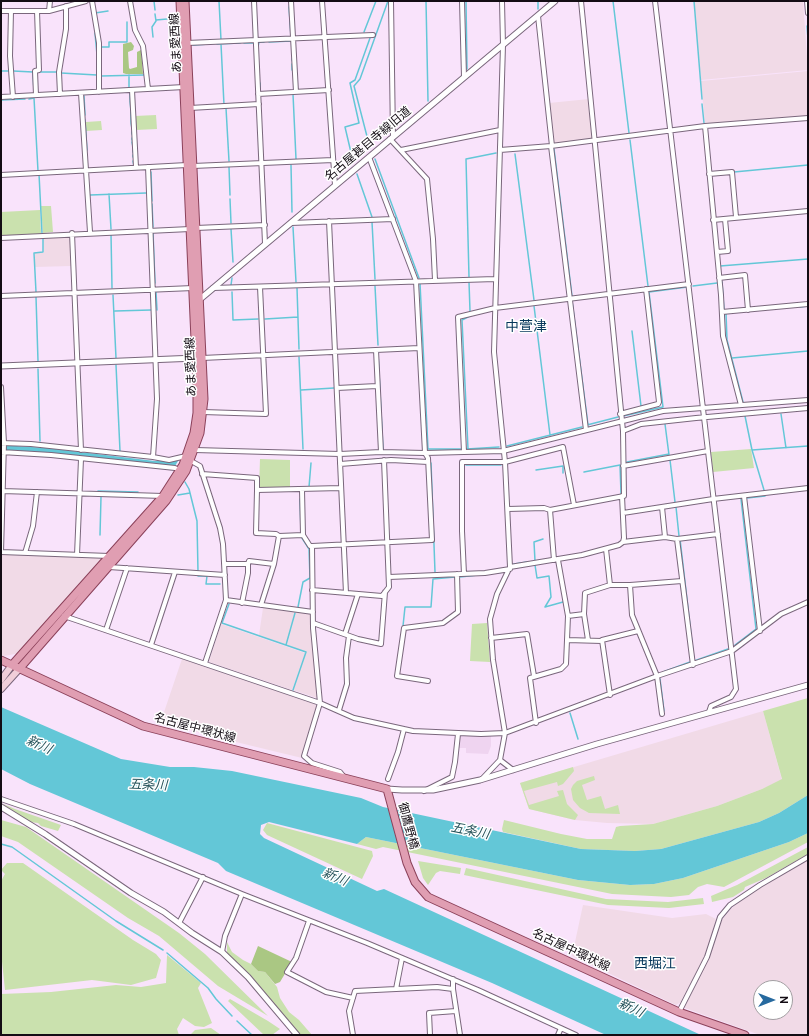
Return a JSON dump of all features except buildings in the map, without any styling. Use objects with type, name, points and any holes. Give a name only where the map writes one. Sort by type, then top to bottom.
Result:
[{"type":"main road","name":"あま愛西線","points":[[180,1],[190,108],[190,165]]},
{"type":"main road","name":"あま愛西線","points":[[12,665],[111,556],[163,496],[195,450],[200,433],[203,412],[190,165],[186,1]]},
{"type":"main road","name":"あま愛西線","points":[[193,229],[194,288],[197,301]]},
{"type":"main road","name":"あま愛西線","points":[[20,668],[166,501],[182,479],[189,458],[197,413],[199,358]]},
{"type":"main road","name":"名古屋中環状線","points":[[1,660],[143,726],[346,778],[388,791]]},
{"type":"main road","points":[[1,689],[12,665]]},
{"type":"main road","points":[[4,680],[20,668]]},
{"type":"main road","name":"御鷹野橋","points":[[388,791],[407,863]]},
{"type":"main road","name":"名古屋中環状線","points":[[407,863],[415,882],[428,897],[679,1012],[745,1035]]},
{"type":"street","points":[[49,11],[50,1]]},
{"type":"street","points":[[1,11],[49,11],[86,1]]},
{"type":"street","points":[[92,1],[99,43],[99,92]]},
{"type":"street","points":[[130,1],[135,30],[143,46],[148,89]]},
{"type":"street","points":[[254,1],[265,243]]},
{"type":"street","points":[[291,1],[296,92]]},
{"type":"street","points":[[322,1],[335,185]]},
{"type":"street","points":[[391,1],[392,138],[427,179],[433,239],[435,280]]},
{"type":"street","points":[[462,1],[464,77]]},
{"type":"street","points":[[480,780],[500,760],[505,733],[504,719],[496,686],[490,619],[492,607],[510,568],[505,462],[494,352],[503,45],[502,1]]},
{"type":"street","name":"名古屋甚目寺線旧道","points":[[197,301],[555,1]]},
{"type":"street","points":[[581,1],[620,414],[623,431],[623,542]]},
{"type":"street","points":[[655,1],[736,688],[735,693],[731,697],[711,706],[709,712]]},
{"type":"street","points":[[807,1],[808,13]]},
{"type":"street","points":[[60,94],[59,72],[66,30],[66,6]]},
{"type":"street","points":[[11,11],[10,56],[13,96]]},
{"type":"street","points":[[36,95],[35,71],[38,70],[37,11]]},
{"type":"street","points":[[538,16],[569,299],[586,430]]},
{"type":"street","points":[[187,43],[373,35]]},
{"type":"street","points":[[1,97],[187,86]]},
{"type":"street","points":[[132,90],[136,167]]},
{"type":"street","points":[[258,94],[329,90]]},
{"type":"street","points":[[81,93],[90,232]]},
{"type":"street","points":[[190,108],[259,104]]},
{"type":"street","points":[[500,150],[552,146],[704,126],[808,118]]},
{"type":"street","points":[[704,126],[717,252],[723,336],[741,405]]},
{"type":"street","points":[[401,150],[500,130]]},
{"type":"street","points":[[302,490],[303,535],[310,546],[432,540],[428,458],[425,453],[416,281],[369,157]]},
{"type":"street","points":[[1,176],[136,167],[333,160]]},
{"type":"street","points":[[148,167],[152,230],[157,416],[153,457]]},
{"type":"street","points":[[709,174],[732,172],[736,218]]},
{"type":"street","points":[[713,220],[808,211]]},
{"type":"street","points":[[717,252],[728,251],[726,218]]},
{"type":"street","points":[[290,223],[392,219]]},
{"type":"street","points":[[329,221],[346,593]]},
{"type":"street","points":[[1,238],[90,232],[265,225]]},
{"type":"street","points":[[72,233],[76,362],[81,450]]},
{"type":"street","points":[[719,278],[745,275],[748,310]]},
{"type":"street","points":[[214,288],[496,279]]},
{"type":"street","points":[[464,452],[458,317],[495,308],[689,284]]},
{"type":"street","points":[[203,412],[266,414],[260,287]]},
{"type":"street","points":[[1,296],[194,288]]},
{"type":"street","points":[[620,414],[658,404],[659,402],[646,289]]},
{"type":"street","points":[[722,312],[808,304]]},
{"type":"street","points":[[1,366],[419,348]]},
{"type":"street","points":[[376,350],[380,452]]},
{"type":"street","points":[[337,388],[378,386]]},
{"type":"street","points":[[1,387],[3,443],[1,552],[111,556]]},
{"type":"street","points":[[195,450],[340,454],[380,452],[425,453],[503,451],[621,420],[662,411],[808,400]]},
{"type":"street","points":[[623,431],[641,424],[808,408]]},
{"type":"street","points":[[3,443],[153,457],[169,460],[189,458],[200,466],[220,528],[226,600],[205,664]]},
{"type":"street","points":[[464,574],[462,531],[462,462],[505,462],[563,447],[574,506]]},
{"type":"street","points":[[623,466],[708,451]]},
{"type":"street","points":[[3,452],[30,453],[175,468],[180,470]]},
{"type":"street","points":[[77,555],[81,459]]},
{"type":"street","points":[[340,464],[384,460],[428,462]]},
{"type":"street","points":[[312,590],[382,596],[389,587],[384,460]]},
{"type":"street","points":[[202,474],[257,478],[256,532],[276,534],[279,536],[303,535]]},
{"type":"street","points":[[256,490],[341,488]]},
{"type":"street","points":[[623,513],[714,499],[808,488]]},
{"type":"street","points":[[2,491],[163,496]]},
{"type":"street","points":[[25,553],[33,526],[37,492]]},
{"type":"street","points":[[508,509],[544,508],[550,510],[622,496]]},
{"type":"street","points":[[744,496],[760,631]]},
{"type":"street","points":[[662,507],[666,537]]},
{"type":"street","points":[[536,722],[530,678],[563,668],[566,664],[568,616],[556,560],[550,510]]},
{"type":"street","points":[[389,577],[464,574],[510,568],[606,549],[620,545],[623,542],[666,537],[677,538],[718,534]]},
{"type":"street","points":[[261,605],[274,564],[279,536]]},
{"type":"street","points":[[677,538],[693,665]]},
{"type":"street","points":[[312,546],[313,622],[320,702],[304,756],[312,763],[340,772],[346,778]]},
{"type":"street","points":[[606,549],[610,585]]},
{"type":"street","points":[[224,564],[248,564],[249,561],[274,564]]},
{"type":"street","points":[[242,603],[248,573],[248,564]]},
{"type":"street","points":[[109,567],[225,575]]},
{"type":"street","points":[[106,630],[127,568]]},
{"type":"street","points":[[151,645],[174,572]]},
{"type":"street","points":[[428,681],[397,676],[404,628],[443,623],[458,612],[457,574]]},
{"type":"street","points":[[588,640],[584,614],[585,593],[610,585],[682,581]]},
{"type":"street","points":[[630,585],[632,615],[657,676],[662,714]]},
{"type":"street","points":[[313,622],[347,635],[381,644],[385,592]]},
{"type":"street","points":[[339,710],[347,684],[347,635],[358,594]]},
{"type":"street","points":[[226,600],[313,612]]},
{"type":"street","points":[[64,616],[320,702],[354,718],[404,729],[458,734],[505,733],[610,695],[657,676],[732,651],[781,614],[808,602]]},
{"type":"street","points":[[568,616],[584,614]]},
{"type":"street","points":[[567,640],[602,641],[638,631]]},
{"type":"street","points":[[491,638],[527,634],[534,676]]},
{"type":"street","points":[[602,641],[610,695]]},
{"type":"street","points":[[388,791],[424,791],[480,780],[709,712],[808,685]]},
{"type":"street","points":[[388,779],[398,752],[404,729]]},
{"type":"street","points":[[424,791],[452,777],[458,734]]},
{"type":"street","points":[[500,760],[513,770]]},
{"type":"street","points":[[1,799],[74,824],[242,894],[402,958],[453,979],[576,1035]]},
{"type":"street","points":[[1,806],[45,834],[131,893],[164,912],[222,952],[248,977],[297,1035]]},
{"type":"street","points":[[679,1012],[707,957],[720,917],[730,905],[760,885],[808,857]]},
{"type":"street","points":[[179,923],[203,877]]},
{"type":"street","points":[[222,952],[242,894]]},
{"type":"street","points":[[309,921],[296,958],[287,972],[326,992],[353,998]]},
{"type":"street","points":[[396,989],[402,958]]},
{"type":"street","points":[[453,979],[453,989],[460,1035]]},
{"type":"street","points":[[353,1035],[349,1011],[355,991],[438,987],[453,989]]},
{"type":"street","points":[[430,1035],[428,1013],[456,1011]]},
{"type":"street","points":[[558,1035],[561,1028]]},
{"type":"shaded area","points":[[694,1],[803,1],[808,70],[701,80]]},
{"type":"shaded area","points":[[808,71],[808,116],[705,124],[701,81]]},
{"type":"shaded area","points":[[589,99],[592,139],[553,143],[549,103]]},
{"type":"shaded area","points":[[70,236],[71,266],[35,267],[35,253],[44,253],[43,237]]},
{"type":"shaded area","points":[[1,553],[106,557],[20,653],[4,656],[1,655]]},
{"type":"shaded area","points":[[263,608],[295,612],[286,645],[259,635]]},
{"type":"shaded area","points":[[296,612],[311,614],[317,698],[293,690],[306,652],[287,645]]},
{"type":"shaded area","points":[[221,624],[305,653],[292,690],[209,662]]},
{"type":"shaded area","points":[[182,659],[315,704],[317,707],[302,758],[207,735],[161,721]]},
{"type":"shaded area","points":[[763,711],[782,780],[762,789],[717,806],[653,824],[607,823],[575,820],[529,809],[520,783]]},
{"type":"shaded area","points":[[491,735],[491,746],[488,754],[466,753],[466,748],[458,748],[460,736]]},
{"type":"shaded area","points":[[808,859],[808,1035],[760,1035],[685,1008],[684,1006],[709,957],[720,922],[744,897]]},
{"type":"shaded area","points":[[583,905],[672,918],[706,914],[716,919],[705,956],[681,1002],[676,1005],[572,956]]},
{"type":"green space","points":[[131,42],[134,46],[133,50],[128,52],[129,68],[137,67],[137,52],[141,50],[143,74],[123,73],[123,44]]},
{"type":"green space","points":[[156,115],[157,129],[136,130],[135,116]]},
{"type":"green space","points":[[101,121],[102,130],[86,131],[86,122]]},
{"type":"green space","points":[[41,206],[51,206],[53,232],[43,233]]},
{"type":"green space","points":[[40,210],[41,234],[1,236],[1,212]]},
{"type":"green space","points":[[751,449],[754,468],[713,472],[711,452]]},
{"type":"green space","points":[[260,459],[290,460],[290,488],[259,489]]},
{"type":"green space","points":[[487,623],[490,662],[470,661],[472,624]]},
{"type":"green space","points":[[808,698],[808,795],[779,813],[759,822],[661,849],[635,851],[581,849],[503,832],[502,829],[504,820],[587,839],[612,839],[616,827],[653,824],[717,806],[762,789],[782,779],[763,711]]},
{"type":"green space","points":[[573,767],[574,771],[563,784],[558,786],[557,782],[524,791],[529,805],[559,796],[557,791],[563,790],[567,804],[578,815],[575,820],[529,809],[520,783]]},
{"type":"green space","points":[[594,776],[595,780],[582,785],[587,800],[601,796],[605,809],[618,805],[620,814],[589,813],[580,808],[573,800],[571,789],[573,785],[577,781]]},
{"type":"green space","points":[[1,803],[61,825],[58,831],[41,826],[38,823],[30,822]]},
{"type":"green space","points":[[1,820],[26,827],[179,933],[205,954],[268,1016],[218,986],[159,936],[128,918],[18,842],[1,836]]},
{"type":"green space","points":[[267,823],[372,851],[373,856],[362,879],[267,835],[263,830]]},
{"type":"green space","points":[[808,833],[808,842],[724,887],[707,884],[698,887],[689,895],[671,897],[612,894],[383,847],[376,849],[357,844],[366,837],[578,880],[630,885],[654,884],[683,878],[789,842]]},
{"type":"green space","points":[[808,847],[808,854],[766,878],[745,887],[744,890],[733,897],[712,902],[711,896],[737,885]]},
{"type":"green space","points":[[418,861],[461,868],[460,874],[440,871],[436,873],[428,885],[423,878]]},
{"type":"green space","points":[[7,863],[23,863],[133,940],[156,954],[161,960],[156,978],[131,985],[92,980],[5,990],[1,952],[1,881],[5,874],[1,870]]},
{"type":"green space","points":[[466,868],[606,899],[668,902],[703,898],[704,904],[669,908],[608,905],[464,875]]},
{"type":"green space","points":[[227,942],[232,952],[251,964],[258,971],[265,972],[277,987],[280,998],[289,1012],[299,1020],[312,1035],[300,1035],[227,954]]},
{"type":"green space","points":[[258,946],[292,962],[280,982],[275,984],[265,972],[258,971],[251,964]]},
{"type":"green space","points":[[167,955],[201,983],[198,988],[212,1023],[204,1027],[195,1026],[183,1018],[177,1029],[179,1035],[1,1035],[1,994],[51,992],[116,985],[141,987],[166,983]]},
{"type":"green space","points":[[230,999],[280,1029],[272,1035],[264,1035],[228,1001]]},
{"type":"green space","points":[[211,1028],[221,1035],[190,1035],[195,1030]]},
{"type":"water","points":[[1,445],[47,448],[155,461],[178,461],[175,466],[155,465],[1,450]]},
{"type":"water","points":[[1,707],[121,759],[170,767],[194,767],[232,771],[361,798],[383,807],[581,849],[635,851],[661,849],[759,822],[779,813],[808,795],[808,833],[789,842],[683,878],[654,884],[630,885],[578,880],[366,837],[357,844],[269,822],[261,825],[260,834],[264,838],[377,891],[384,889],[701,1035],[606,1035],[492,983],[226,871],[218,863],[30,784],[1,769]]},
{"type":"waterway","points":[[154,1],[155,10]]},
{"type":"waterway","points":[[219,1],[221,40]]},
{"type":"waterway","points":[[364,32],[376,1]]},
{"type":"waterway","points":[[370,148],[354,86],[360,79],[388,1]]},
{"type":"waterway","points":[[426,1],[428,101]]},
{"type":"waterway","points":[[466,1],[467,69]]},
{"type":"waterway","points":[[538,1],[538,9]]},
{"type":"waterway","points":[[613,1],[629,133]]},
{"type":"waterway","points":[[694,1],[702,99]]},
{"type":"waterway","points":[[289,7],[291,36]]},
{"type":"waterway","points":[[95,13],[108,11]]},
{"type":"waterway","points":[[153,37],[152,27],[156,21],[155,14]]},
{"type":"waterway","points":[[156,20],[167,19]]},
{"type":"waterway","points":[[101,47],[109,47],[109,42],[127,42],[127,22]]},
{"type":"waterway","points":[[807,26],[808,39]]},
{"type":"waterway","points":[[95,33],[97,55]]},
{"type":"waterway","points":[[353,161],[345,127],[359,123],[350,83],[355,80],[370,38]]},
{"type":"waterway","points":[[269,42],[291,41]]},
{"type":"waterway","points":[[258,47],[259,42],[264,42]]},
{"type":"waterway","points":[[217,44],[240,43]]},
{"type":"waterway","points":[[244,43],[254,43]]},
{"type":"waterway","points":[[193,45],[210,44]]},
{"type":"waterway","points":[[221,44],[224,105]]},
{"type":"waterway","points":[[292,64],[292,70]]},
{"type":"waterway","points":[[1,71],[10,71]]},
{"type":"waterway","points":[[13,71],[33,72],[34,92]]},
{"type":"waterway","points":[[40,72],[58,72]]},
{"type":"waterway","points":[[61,73],[97,75]]},
{"type":"waterway","points":[[129,75],[129,87]]},
{"type":"waterway","points":[[101,76],[144,75]]},
{"type":"waterway","points":[[260,83],[260,92]]},
{"type":"waterway","points":[[130,93],[130,100]]},
{"type":"waterway","points":[[293,94],[296,159]]},
{"type":"waterway","points":[[84,96],[85,115]]},
{"type":"waterway","points":[[29,99],[34,98],[38,171]]},
{"type":"waterway","points":[[1,100],[25,99]]},
{"type":"waterway","points":[[130,101],[131,111]]},
{"type":"waterway","points":[[702,104],[704,123]]},
{"type":"waterway","points":[[226,108],[229,161]]},
{"type":"waterway","points":[[131,112],[131,122]]},
{"type":"waterway","points":[[85,120],[87,150]]},
{"type":"waterway","points":[[131,123],[132,129]]},
{"type":"waterway","points":[[630,140],[648,286]]},
{"type":"waterway","points":[[132,142],[133,147]]},
{"type":"waterway","points":[[554,149],[572,296]]},
{"type":"waterway","points":[[469,277],[466,159],[496,153]]},
{"type":"waterway","points":[[515,154],[534,300]]},
{"type":"waterway","points":[[375,159],[419,278]]},
{"type":"waterway","points":[[133,161],[134,166]]},
{"type":"waterway","points":[[291,165],[292,212]]},
{"type":"waterway","points":[[734,172],[808,165]]},
{"type":"waterway","points":[[229,167],[230,195]]},
{"type":"waterway","points":[[151,172],[152,201]]},
{"type":"waterway","points":[[39,174],[42,233]]},
{"type":"waterway","points":[[357,174],[372,217]]},
{"type":"waterway","points":[[90,195],[146,193]]},
{"type":"waterway","points":[[109,194],[111,229]]},
{"type":"waterway","points":[[230,199],[231,223]]},
{"type":"waterway","points":[[152,204],[153,227]]},
{"type":"waterway","points":[[372,222],[375,279]]},
{"type":"waterway","points":[[293,227],[296,282]]},
{"type":"waterway","points":[[231,229],[233,262]]},
{"type":"waterway","points":[[153,233],[155,283]]},
{"type":"waterway","points":[[111,234],[112,288]]},
{"type":"waterway","points":[[36,292],[34,253],[43,252],[43,237]]},
{"type":"waterway","points":[[720,266],[808,259]]},
{"type":"waterway","points":[[231,285],[232,278]]},
{"type":"waterway","points":[[469,282],[470,311]]},
{"type":"waterway","points":[[722,282],[724,310]]},
{"type":"waterway","points":[[420,283],[428,449],[461,449]]},
{"type":"waterway","points":[[693,286],[717,283]]},
{"type":"waterway","points":[[375,286],[378,345]]},
{"type":"waterway","points":[[623,416],[663,407],[649,292],[687,287]]},
{"type":"waterway","points":[[297,288],[299,349]]},
{"type":"waterway","points":[[156,292],[157,310]]},
{"type":"waterway","points":[[232,292],[233,320],[258,319]]},
{"type":"waterway","points":[[113,295],[116,358]]},
{"type":"waterway","points":[[36,297],[38,361]]},
{"type":"waterway","points":[[572,301],[588,425]]},
{"type":"waterway","points":[[534,306],[550,435]]},
{"type":"waterway","points":[[800,307],[808,306]]},
{"type":"waterway","points":[[115,311],[151,310]]},
{"type":"waterway","points":[[726,313],[727,340],[743,402]]},
{"type":"waterway","points":[[468,449],[462,320],[470,316]]},
{"type":"waterway","points":[[265,319],[298,317]]},
{"type":"waterway","points":[[632,331],[641,406]]},
{"type":"waterway","points":[[732,358],[808,351]]},
{"type":"waterway","points":[[378,353],[383,449]]},
{"type":"waterway","points":[[299,357],[303,449]]},
{"type":"waterway","points":[[116,365],[120,451]]},
{"type":"waterway","points":[[38,369],[40,441]]},
{"type":"waterway","points":[[301,390],[334,388]]},
{"type":"waterway","points":[[781,414],[786,448]]},
{"type":"waterway","points":[[745,416],[752,450],[764,490]]},
{"type":"waterway","points":[[587,425],[618,417]]},
{"type":"waterway","points":[[665,424],[669,455]]},
{"type":"waterway","points":[[507,446],[582,427]]},
{"type":"waterway","points":[[752,450],[808,446]]},
{"type":"waterway","points":[[467,449],[499,447]]},
{"type":"waterway","points":[[627,462],[669,454]]},
{"type":"waterway","points":[[670,460],[675,502]]},
{"type":"waterway","points":[[300,487],[309,487],[311,463]]},
{"type":"waterway","points":[[431,463],[435,572]]},
{"type":"waterway","points":[[466,465],[501,465]]},
{"type":"waterway","points":[[584,472],[620,465],[621,493]]},
{"type":"waterway","points":[[536,470],[563,466],[563,473]]},
{"type":"waterway","points":[[185,482],[189,489],[197,521],[198,572]]},
{"type":"waterway","points":[[98,491],[138,492]]},
{"type":"waterway","points":[[178,495],[190,493]]},
{"type":"waterway","points":[[747,498],[765,496]]},
{"type":"waterway","points":[[100,535],[101,497]]},
{"type":"waterway","points":[[300,499],[301,531]]},
{"type":"waterway","points":[[735,645],[756,629],[741,499]]},
{"type":"waterway","points":[[676,507],[679,536]]},
{"type":"waterway","points":[[298,607],[303,582],[310,578],[309,549],[302,538]]},
{"type":"waterway","points":[[535,561],[534,542],[543,539]]},
{"type":"waterway","points":[[680,539],[694,660]]},
{"type":"waterway","points":[[514,564],[527,562]]},
{"type":"waterway","points":[[535,565],[537,578],[549,576],[551,597],[545,607],[563,602]]},
{"type":"waterway","points":[[460,577],[504,572]]},
{"type":"waterway","points":[[198,576],[207,576],[206,584],[220,584]]},
{"type":"waterway","points":[[403,626],[405,607],[431,607],[433,579],[455,577]]},
{"type":"waterway","points":[[229,604],[222,623],[306,652],[293,690]]},
{"type":"waterway","points":[[286,645],[295,613]]},
{"type":"waterway","points":[[694,661],[728,649]]},
{"type":"waterway","points":[[663,672],[690,662]]},
{"type":"waterway","points":[[660,679],[664,711]]},
{"type":"waterway","points":[[570,713],[578,739]]},
{"type":"waterway","points":[[1,844],[12,847],[116,921],[163,950]]},
{"type":"waterway","points":[[167,953],[208,988],[232,1016]]},
{"type":"waterway","points":[[237,1021],[252,1035]]},
{"type":"district","name":"中萱津","points":[[526,327]]},
{"type":"district","name":"西堀江","points":[[655,964]]},
{"type":"water label","name":"新川","points":[[39,745]]},
{"type":"water label","name":"五条川","points":[[148,785]]},
{"type":"water label","name":"五条川","points":[[470,831]]},
{"type":"water label","name":"新川","points":[[335,877]]},
{"type":"water label","name":"新川","points":[[631,1008]]}]
